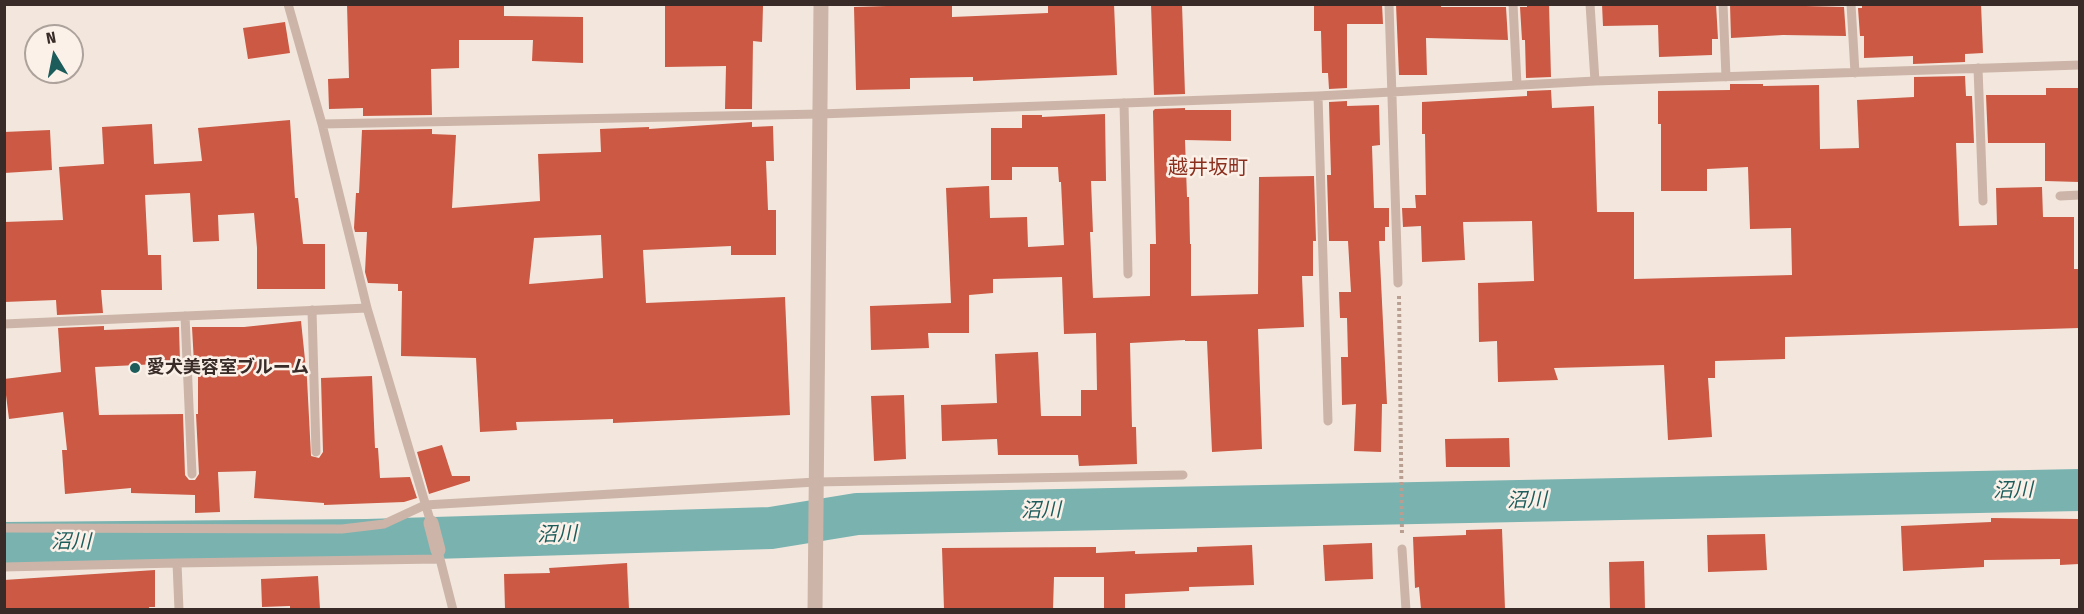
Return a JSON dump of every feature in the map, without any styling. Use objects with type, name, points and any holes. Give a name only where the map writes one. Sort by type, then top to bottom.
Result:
[{"type":"street","points":[[815,609],[821,4]]},
{"type":"street","points":[[431,523],[438,555]]},
{"type":"lane","points":[[288,4],[322,124],[367,308],[431,523]]},
{"type":"lane","points":[[1389,4],[1398,283]]},
{"type":"lane","points":[[1513,4],[1517,85]]},
{"type":"lane","points":[[1590,4],[1595,81]]},
{"type":"lane","points":[[1723,4],[1726,77]]},
{"type":"lane","points":[[1851,4],[1855,73]]},
{"type":"lane","points":[[322,124],[820,114],[1318,96],[1595,81],[2079,65]]},
{"type":"lane","points":[[1978,68],[1983,201]]},
{"type":"lane","points":[[1318,96],[1329,421]]},
{"type":"lane","points":[[1124,103],[1128,274]]},
{"type":"lane","points":[[2060,196],[2079,195]]},
{"type":"lane","points":[[4,324],[367,308]]},
{"type":"lane","points":[[312,310],[316,452]]},
{"type":"lane","points":[[185,316],[192,474]]},
{"type":"lane","points":[[4,528],[342,529],[384,524],[425,506],[816,482],[1183,475]]},
{"type":"lane","points":[[1402,549],[1406,609]]},
{"type":"lane","points":[[4,567],[438,555],[453,609]]},
{"type":"lane","points":[[177,563],[179,609]]},
{"type":"path","points":[[1398,283],[1402,549]]},
{"type":"building","points":[[347,4],[504,4],[504,16],[583,17],[583,63],[532,61],[533,40],[459,40],[459,68],[431,69],[432,115],[363,116],[363,108],[329,109],[328,79],[349,78]]},
{"type":"building","points":[[665,4],[763,6],[762,42],[753,41],[752,109],[725,109],[726,66],[665,67]]},
{"type":"building","points":[[952,4],[952,17],[1048,13],[1048,4],[1114,4],[1117,75],[973,81],[973,77],[910,78],[910,89],[856,90],[854,7]]},
{"type":"building","points":[[1151,4],[1182,4],[1185,94],[1154,95]]},
{"type":"building","points":[[1314,4],[1382,4],[1383,24],[1347,24],[1347,88],[1329,89],[1328,73],[1322,73],[1321,31],[1314,31]]},
{"type":"building","points":[[1396,4],[1506,7],[1508,40],[1426,38],[1427,75],[1399,75]]},
{"type":"building","points":[[1527,4],[1549,4],[1551,77],[1526,78],[1525,40],[1522,40],[1520,7],[1527,7]]},
{"type":"building","points":[[1602,4],[1716,4],[1718,39],[1712,39],[1712,55],[1659,57],[1658,25],[1603,26]]},
{"type":"building","points":[[1730,4],[1844,7],[1846,36],[1783,35],[1731,38]]},
{"type":"building","points":[[1862,4],[1981,4],[1983,53],[1965,54],[1965,62],[1913,64],[1913,56],[1864,58],[1864,36],[1860,36],[1858,8],[1862,8]]},
{"type":"building","points":[[285,22],[290,53],[248,59],[243,28]]},
{"type":"building","points":[[1965,76],[1966,96],[1972,96],[1974,143],[1956,143],[1959,226],[1997,225],[1996,188],[2042,187],[2043,217],[2074,217],[2074,269],[2079,269],[2079,328],[1785,337],[1785,359],[1715,361],[1715,378],[1708,378],[1712,437],[1668,440],[1664,365],[1554,368],[1558,380],[1498,382],[1497,341],[1479,342],[1478,283],[1534,281],[1532,221],[1463,222],[1465,260],[1422,262],[1421,226],[1403,227],[1402,208],[1416,208],[1415,195],[1426,195],[1422,102],[1527,96],[1527,91],[1551,90],[1552,108],[1594,106],[1597,212],[1634,212],[1634,279],[1792,275],[1791,228],[1750,229],[1748,167],[1707,169],[1707,191],[1661,191],[1661,124],[1658,124],[1658,91],[1730,90],[1730,84],[1819,85],[1820,149],[1859,148],[1857,100],[1914,97],[1914,77]]},
{"type":"building","points":[[2046,88],[2079,88],[2079,182],[2045,181],[2045,143],[1988,143],[1986,95],[2046,95]]},
{"type":"building","points":[[1347,101],[1347,106],[1379,105],[1380,145],[1372,146],[1374,208],[1389,208],[1389,227],[1385,227],[1385,241],[1379,241],[1387,404],[1382,404],[1381,452],[1354,451],[1356,404],[1342,405],[1341,357],[1348,357],[1347,318],[1340,318],[1339,292],[1351,292],[1348,241],[1329,241],[1327,175],[1331,175],[1329,102]]},
{"type":"building","points":[[1185,108],[1185,110],[1231,110],[1231,141],[1185,140],[1191,244],[1191,296],[1258,294],[1259,177],[1314,176],[1316,241],[1313,241],[1313,276],[1302,276],[1304,327],[1258,329],[1262,449],[1212,452],[1207,341],[1185,340],[1130,343],[1132,427],[1136,427],[1137,464],[1079,466],[1078,455],[998,455],[997,439],[942,441],[941,405],[997,403],[995,354],[1038,352],[1041,416],[1081,416],[1081,390],[1097,390],[1096,333],[1064,334],[1062,277],[993,279],[993,293],[969,295],[969,333],[928,333],[929,348],[871,350],[870,306],[951,303],[946,188],[989,186],[990,218],[1027,217],[1028,247],[1064,245],[1061,182],[1059,182],[1058,167],[1012,167],[1012,180],[991,180],[991,128],[1022,128],[1022,115],[1042,115],[1042,117],[1105,114],[1106,181],[1091,181],[1093,232],[1090,232],[1093,298],[1150,296],[1150,244],[1156,244],[1153,111],[1155,109]]},
{"type":"building","points":[[290,120],[295,198],[298,198],[303,244],[325,244],[325,289],[257,289],[254,213],[218,215],[219,241],[193,242],[190,193],[145,195],[148,255],[161,255],[162,290],[101,290],[103,313],[57,315],[56,300],[4,302],[4,222],[63,220],[59,167],[104,164],[102,127],[152,124],[154,164],[202,161],[198,128]]},
{"type":"building","points":[[752,122],[752,127],[773,126],[774,161],[766,161],[768,210],[776,210],[776,255],[731,255],[731,246],[643,250],[646,303],[785,297],[790,415],[613,423],[613,419],[516,422],[517,430],[480,432],[476,358],[401,356],[402,291],[398,291],[398,284],[368,283],[365,272],[367,232],[355,232],[354,228],[356,193],[359,193],[362,130],[432,129],[432,134],[456,135],[452,208],[540,201],[538,154],[601,152],[600,129],[649,127],[649,129]],"holes":[[[601,235],[603,278],[529,284],[534,238]]]},
{"type":"building","points":[[50,130],[52,170],[4,173],[4,132]]},
{"type":"building","points":[[301,321],[311,456],[319,458],[323,452],[321,378],[372,376],[375,448],[378,448],[380,478],[410,477],[417,498],[404,502],[324,505],[324,503],[254,498],[256,471],[218,472],[220,512],[195,513],[195,495],[131,493],[131,488],[65,494],[62,450],[67,450],[63,412],[9,419],[4,379],[61,372],[58,328],[104,326],[104,330],[179,327],[180,363],[95,367],[99,415],[183,414],[185,475],[189,480],[195,480],[199,474],[196,414],[198,414],[198,363],[194,363],[192,327],[244,327]]},
{"type":"building","points":[[904,395],[906,459],[874,461],[871,396]]},
{"type":"building","points":[[1509,438],[1510,467],[1446,467],[1445,439]]},
{"type":"building","points":[[442,445],[452,476],[470,476],[470,481],[429,494],[417,452]]},
{"type":"building","points":[[1991,518],[2079,519],[2079,564],[2060,565],[2060,559],[1984,560],[1984,567],[1903,571],[1901,526],[1991,522]]},
{"type":"building","points":[[1502,529],[1505,609],[1421,609],[1419,587],[1415,588],[1413,537],[1466,535],[1466,530]]},
{"type":"building","points":[[1765,534],[1767,570],[1708,572],[1707,535]]},
{"type":"building","points":[[1372,543],[1373,579],[1325,581],[1323,545]]},
{"type":"building","points":[[1252,545],[1254,585],[1189,587],[1189,591],[1125,594],[1125,609],[1104,609],[1104,577],[1054,577],[1053,609],[944,609],[942,548],[1096,547],[1096,553],[1135,551],[1135,554],[1197,552],[1197,547]]},
{"type":"building","points":[[1644,561],[1645,609],[1610,609],[1609,562]]},
{"type":"building","points":[[627,563],[629,609],[505,609],[504,574],[550,573],[549,568]]},
{"type":"building","points":[[155,570],[155,607],[149,607],[149,609],[4,609],[4,580]]},
{"type":"building","points":[[318,576],[320,609],[290,609],[290,606],[262,607],[261,579]]},
{"type":"waterway","name":"沼川","points":[[4,543],[366,540],[771,528],[857,514],[2080,490]]},
{"type":"place","name":"愛犬美容室ブルーム","points":[[135,368]]},
{"type":"district","name":"越井坂町","points":[[1208,168]]}]
